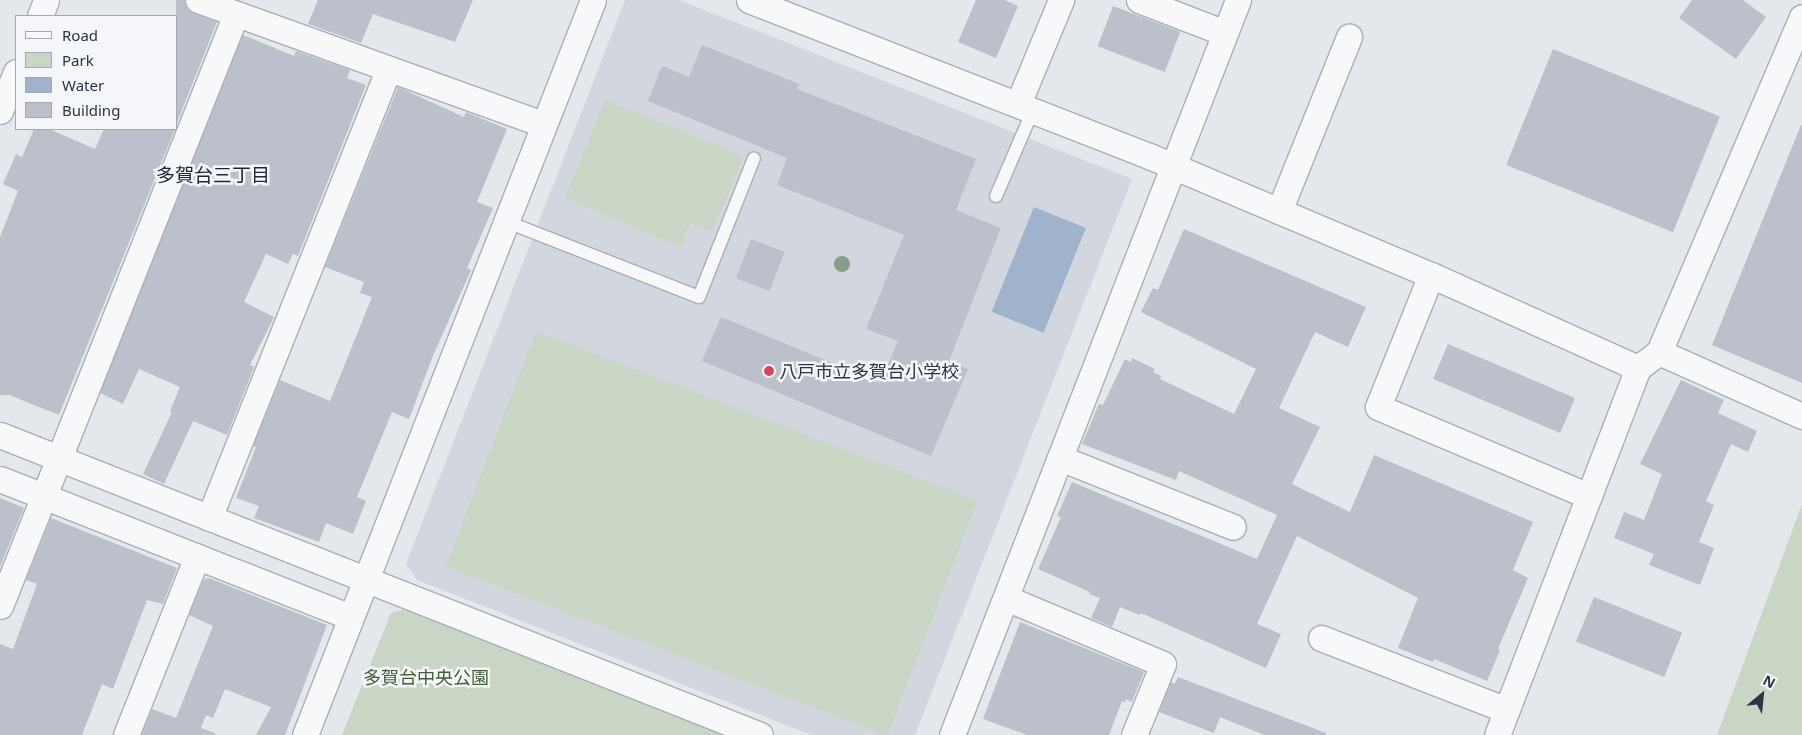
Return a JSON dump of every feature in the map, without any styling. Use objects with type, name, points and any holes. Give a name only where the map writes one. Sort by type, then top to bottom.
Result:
[{"type":"street","points":[[40,15],[46,0]]},
{"type":"street","points":[[198,0],[388,70],[543,124]]},
{"type":"street","points":[[305,735],[593,0]]},
{"type":"street","points":[[750,0],[1173,166],[1431,275],[1638,368]]},
{"type":"street","points":[[1026,107],[1061,0]]},
{"type":"street","points":[[1139,0],[1225,33]]},
{"type":"street","points":[[952,735],[1238,0]]},
{"type":"street","points":[[0,606],[236,14]]},
{"type":"street","points":[[1497,735],[1638,368],[1659,352],[1802,17]]},
{"type":"street","points":[[1279,211],[1349,37]]},
{"type":"street","points":[[210,518],[388,70]]},
{"type":"street","points":[[1,107],[15,74]]},
{"type":"street","points":[[1431,275],[1378,407],[1589,496]]},
{"type":"street","points":[[1659,352],[1802,416]]},
{"type":"street","points":[[0,436],[760,735]]},
{"type":"street","points":[[1060,458],[1233,526]]},
{"type":"street","points":[[0,479],[351,617]]},
{"type":"street","points":[[126,735],[197,557]]},
{"type":"street","points":[[1006,598],[1163,664],[1134,735]]},
{"type":"street","points":[[1321,638],[1507,710]]},
{"type":"lane","points":[[996,196],[1026,107]]},
{"type":"lane","points":[[505,221],[699,297],[754,158]]},
{"type":"shaded area","name":"八戸市立多賀台小学校","points":[[625,0],[679,0],[1132,179],[915,735],[811,735],[417,580],[406,564]]},
{"type":"green space","points":[[605,100],[744,156],[712,232],[690,223],[680,247],[565,198]]},
{"type":"green space","points":[[536,331],[978,501],[888,735],[446,566]]},
{"type":"green space","points":[[1802,504],[1802,735],[1717,735]]},
{"type":"green space","name":"多賀台中央公園","points":[[407,608],[730,735],[342,735],[391,613]]},
{"type":"water","points":[[1034,207],[1086,228],[1044,333],[992,312]]},
{"type":"building","points":[[176,0],[184,0],[187,9],[193,13],[217,22],[178,120],[178,15],[176,15]]},
{"type":"building","points":[[318,0],[473,0],[455,42],[373,14],[361,43],[308,24]]},
{"type":"building","points":[[976,0],[1005,0],[1018,6],[996,58],[958,42]]},
{"type":"building","points":[[1692,0],[1743,0],[1766,17],[1736,59],[1679,18]]},
{"type":"building","points":[[1113,6],[1180,32],[1165,72],[1098,46]]},
{"type":"building","points":[[243,35],[294,56],[296,51],[350,70],[347,78],[366,85],[298,256],[293,254],[288,264],[266,254],[244,302],[274,317],[250,365],[254,367],[227,435],[193,421],[164,484],[143,474],[172,412],[170,411],[180,387],[139,369],[123,404],[100,393]]},
{"type":"building","points":[[702,45],[799,84],[797,89],[976,159],[956,210],[1001,228],[949,361],[968,369],[931,456],[702,361],[721,317],[880,383],[898,341],[866,329],[904,235],[777,185],[787,158],[648,101],[662,66],[689,77]]},
{"type":"building","points":[[1553,49],[1720,116],[1673,232],[1506,165]]},
{"type":"building","points":[[398,87],[464,117],[466,112],[507,129],[477,202],[493,208],[467,268],[471,270],[432,358],[409,419],[392,412],[357,497],[366,501],[353,534],[326,523],[319,542],[254,518],[259,506],[236,498],[256,447],[253,446],[280,380],[330,401],[372,297],[360,293],[364,282],[325,267]]},
{"type":"building","points":[[1802,126],[1802,383],[1712,345]]},
{"type":"building","points":[[34,130],[51,130],[95,149],[104,130],[175,130],[59,415],[9,395],[0,395],[0,237],[18,191],[3,184],[16,154],[22,157]]},
{"type":"building","points":[[1184,229],[1366,307],[1348,347],[1315,332],[1279,408],[1320,427],[1292,484],[1350,512],[1374,455],[1533,522],[1513,570],[1528,578],[1498,649],[1500,650],[1487,681],[1434,659],[1433,662],[1398,648],[1418,598],[1297,536],[1257,624],[1281,634],[1266,668],[1141,613],[1140,615],[1120,607],[1112,627],[1091,618],[1100,598],[1038,569],[1061,517],[1057,516],[1072,482],[1257,559],[1277,515],[1179,471],[1176,480],[1082,444],[1099,404],[1103,405],[1125,359],[1131,362],[1132,358],[1155,369],[1153,372],[1161,376],[1160,379],[1234,414],[1256,369],[1141,312],[1153,288],[1158,290]]},
{"type":"building","points":[[751,239],[785,252],[770,291],[736,278]]},
{"type":"building","points":[[1448,344],[1575,398],[1560,433],[1433,379]]},
{"type":"building","points":[[1681,380],[1724,400],[1718,413],[1757,431],[1748,452],[1731,444],[1706,501],[1714,505],[1699,542],[1714,548],[1700,585],[1649,565],[1654,554],[1614,538],[1624,512],[1644,520],[1662,474],[1640,464]]},
{"type":"building","points":[[0,498],[24,508],[0,567]]},
{"type":"building","points":[[51,518],[177,568],[163,604],[147,600],[113,689],[102,684],[82,735],[0,735],[0,644],[13,649],[37,584],[26,580]]},
{"type":"building","points":[[209,578],[327,625],[285,735],[256,735],[271,707],[225,689],[213,718],[206,715],[201,728],[215,733],[215,735],[142,735],[152,709],[176,718],[213,626],[189,615],[204,579]]},
{"type":"building","points":[[1594,597],[1682,633],[1664,677],[1576,642]]},
{"type":"building","points":[[1020,622],[1144,672],[1132,702],[1126,699],[1125,702],[1122,701],[1109,735],[1027,735],[983,719]]},
{"type":"building","points":[[1178,677],[1326,733],[1326,735],[1264,735],[1220,717],[1214,733],[1159,712],[1171,682],[1175,684]]},
{"type":"place","name":"八戸市立多賀台小学校","points":[[769,371]]},
{"type":"district","name":"多賀台三丁目","points":[[213,176]]}]
